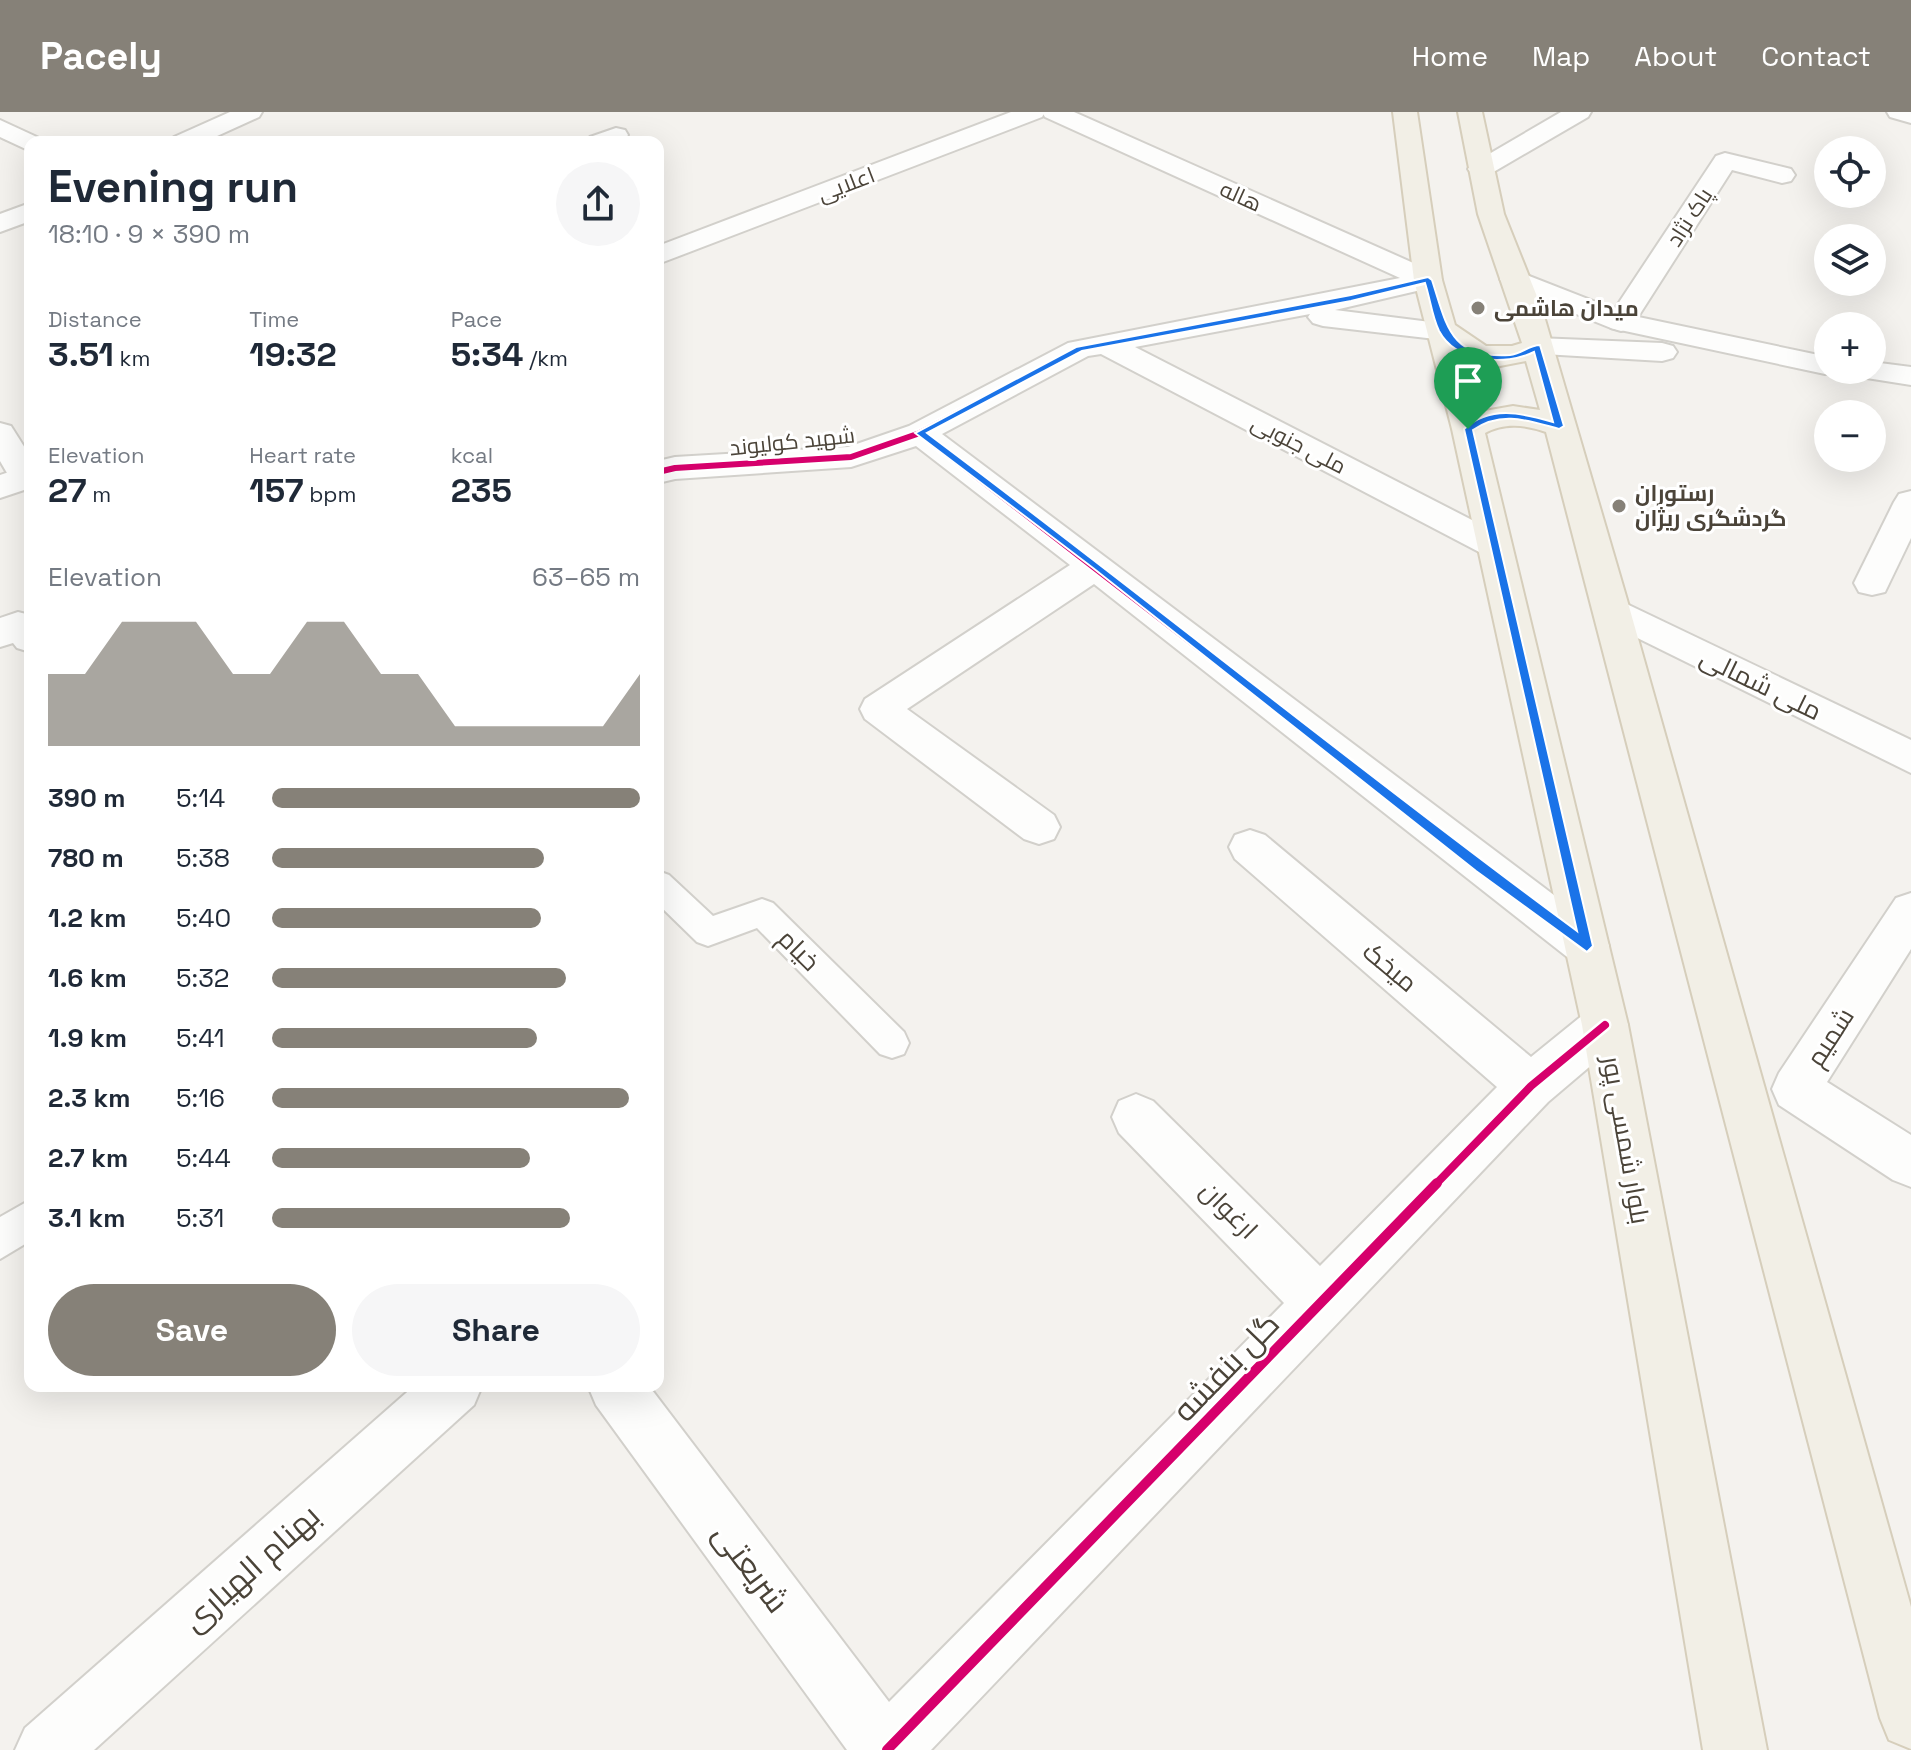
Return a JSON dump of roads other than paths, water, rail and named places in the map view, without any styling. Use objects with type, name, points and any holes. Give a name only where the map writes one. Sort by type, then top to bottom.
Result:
[{"type":"main road","name":"بلوار شمسی پور","points":[[1405,112],[1428,280],[1468,429],[1605,1025],[1735,1750]]},
{"type":"main road","points":[[1470,112],[1491,214],[1537,347],[1898,1627],[1911,1718]]},
{"type":"main road","points":[[1444,331],[1455,345],[1486,356],[1517,357],[1537,347]]},
{"type":"main road","points":[[1468,429],[1481,420],[1498,415],[1519,415],[1559,426]]},
{"type":"street","points":[[207,136],[250,112]]},
{"type":"street","name":"اعلایی","points":[[664,254],[1033,112]]},
{"type":"street","name":"هاله","points":[[1054,112],[1428,280]]},
{"type":"street","points":[[1481,169],[1579,112]]},
{"type":"street","points":[[1899,112],[1911,116]]},
{"type":"street","points":[[0,127],[24,140]]},
{"type":"street","name":"پاک نژاد","points":[[1621,322],[1725,161],[1782,175]]},
{"type":"street","points":[[0,224],[24,214]]},
{"type":"street","points":[[1514,279],[1621,322],[1814,362]]},
{"type":"street","name":"شهید کولیوند","points":[[664,471],[851,457],[920,433],[1079,349],[1428,280]]},
{"type":"street","name":"شهید کولیوند","points":[[1261,315],[1347,317],[1444,331]]},
{"type":"street","name":"ملی جنوبی","points":[[1103,343],[1495,546]]},
{"type":"street","points":[[1537,347],[1631,349],[1814,364]]},
{"type":"street","points":[[1886,373],[1911,376]]},
{"type":"street","points":[[0,433],[19,480]]},
{"type":"street","points":[[920,433],[1096,565],[1481,867],[1587,946]]},
{"type":"street","points":[[1872,583],[1911,502]]},
{"type":"street","points":[[1039,827],[879,709],[1096,565]]},
{"type":"street","name":"ملی شمالی","points":[[1612,610],[1911,758]]},
{"type":"street","name":"میخک","points":[[1250,847],[1531,1086]]},
{"type":"street","name":"شمیم","points":[[1911,911],[1796,1089],[1911,1163]]},
{"type":"street","name":"گل بنفشه","points":[[886,1750],[1531,1086],[1605,1025]]},
{"type":"street","name":"ارغوان","points":[[1136,1117],[1321,1304]]},
{"type":"street","name":"بهنام الهیاری","points":[[47,1750],[448,1392]]},
{"type":"street","name":"شریعتی","points":[[619,1392],[886,1750]]},
{"type":"lane","name":"خیام","points":[[664,890],[708,932],[762,912],[892,1043]]},
{"type":"lane","points":[[0,1240],[24,1222]]},
{"type":"place","name":"میدان هاشمی","points":[[1478,308]]},
{"type":"place","name":"رستوران گردشگری ریژان","points":[[1619,506]]}]
